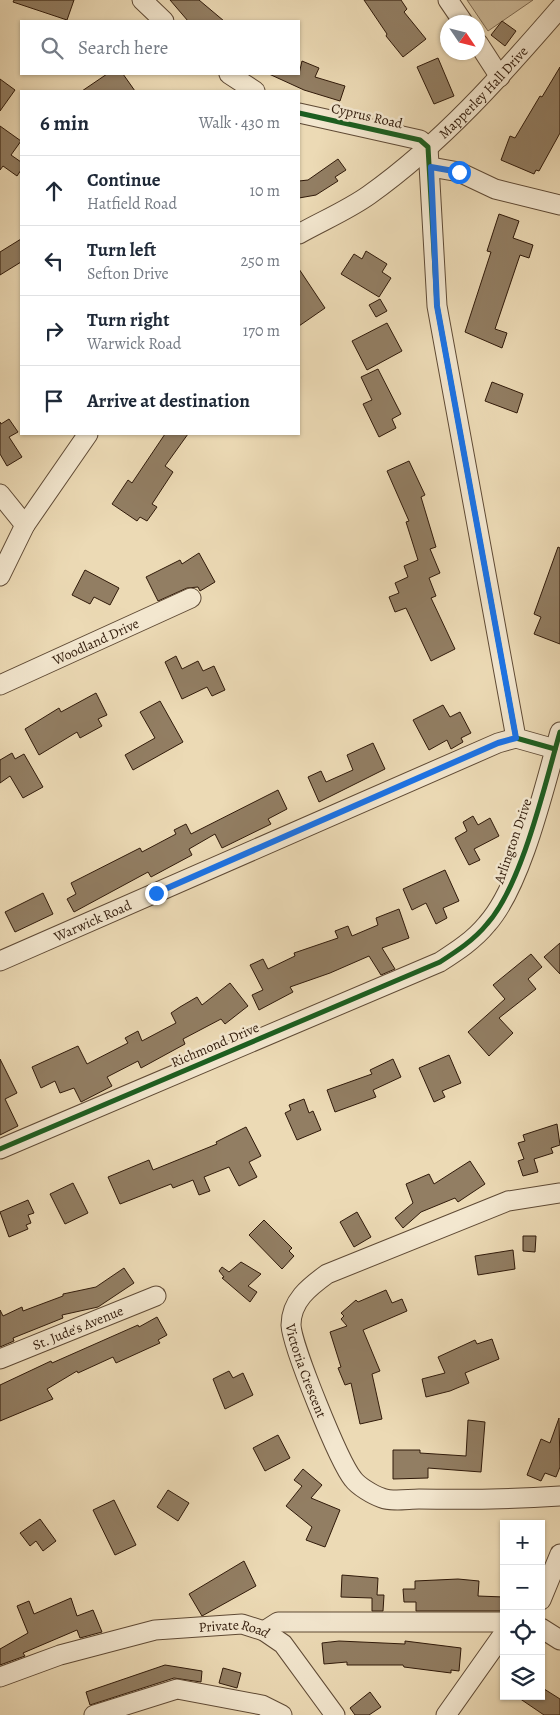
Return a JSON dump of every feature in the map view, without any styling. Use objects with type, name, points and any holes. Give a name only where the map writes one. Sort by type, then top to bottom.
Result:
[{"type":"street","points":[[142,0],[163,20]]},
{"type":"street","points":[[448,0],[459,15]]},
{"type":"street","name":"Mapperley Hall Drive","points":[[300,233],[368,195],[428,147],[500,77],[560,8]]},
{"type":"street","points":[[485,54],[500,77]]},
{"type":"street","points":[[231,75],[253,90]]},
{"type":"street","name":"Cyprus Road","points":[[300,113],[420,140],[428,147]]},
{"type":"street","points":[[428,147],[431,167],[437,306],[516,738],[558,740]]},
{"type":"street","points":[[431,167],[459,172],[495,189],[560,205]]},
{"type":"street","points":[[0,576],[25,525],[87,435]]},
{"type":"street","points":[[0,494],[25,525]]},
{"type":"street","name":"Woodland Drive","points":[[0,685],[191,598]]},
{"type":"street","name":"Warwick Road","points":[[0,961],[489,747],[516,738]]},
{"type":"street","name":"Arlington Drive","points":[[440,962],[472,941],[489,922],[506,894],[521,860],[558,740]]},
{"type":"street","name":"Richmond Drive","points":[[0,1149],[440,962]]},
{"type":"street","name":"Victoria Crescent","points":[[560,1193],[508,1200],[326,1274],[306,1289],[296,1306],[291,1324],[294,1338],[319,1407],[345,1468],[354,1481],[382,1498],[502,1500],[560,1496]]},
{"type":"street","name":"St. Jude's Avenue","points":[[0,1359],[156,1296]]},
{"type":"street","points":[[545,1590],[560,1554]]},
{"type":"street","name":"Private Road","points":[[0,1677],[60,1655],[155,1630],[242,1624],[264,1631],[278,1622],[500,1622]]},
{"type":"street","points":[[264,1631],[291,1652],[336,1715]]},
{"type":"street","points":[[545,1631],[560,1640]]},
{"type":"street","points":[[446,1715],[500,1638]]},
{"type":"street","points":[[94,1715],[176,1689],[262,1705],[282,1715]]},
{"type":"shaded area","points":[[467,0],[533,0],[488,31],[485,27],[485,15],[477,15]]},
{"type":"building","points":[[14,0],[74,0],[67,20],[13,2]]},
{"type":"building","points":[[170,0],[199,0],[223,20],[187,20]]},
{"type":"building","points":[[364,0],[401,0],[407,9],[404,12],[426,39],[403,57],[386,36],[387,34]]},
{"type":"building","points":[[502,21],[516,31],[505,46],[491,35]]},
{"type":"building","points":[[438,58],[454,96],[434,104],[417,67]]},
{"type":"building","points":[[302,61],[319,68],[315,77],[345,86],[340,101],[304,90],[271,75],[300,75]]},
{"type":"building","points":[[560,67],[560,133],[539,171],[536,170],[534,174],[501,160],[510,136],[515,138]]},
{"type":"building","points":[[106,75],[124,75],[134,90],[83,90]]},
{"type":"building","points":[[0,79],[15,90],[0,111]]},
{"type":"building","points":[[0,126],[20,140],[11,155],[20,161],[20,172],[17,176],[3,166],[0,170]]},
{"type":"building","points":[[338,159],[346,170],[335,177],[338,181],[316,195],[300,198],[300,181],[308,180]]},
{"type":"building","points":[[499,214],[519,221],[513,238],[533,245],[529,258],[520,255],[495,329],[507,333],[502,348],[465,332],[491,252],[487,251]]},
{"type":"building","points":[[20,240],[20,263],[0,275],[0,252]]},
{"type":"building","points":[[366,251],[387,264],[382,272],[391,278],[379,297],[341,274],[354,254],[362,259]]},
{"type":"building","points":[[300,270],[325,308],[300,325]]},
{"type":"building","points":[[380,299],[387,311],[376,317],[369,305]]},
{"type":"building","points":[[387,323],[402,351],[367,370],[352,341]]},
{"type":"building","points":[[378,369],[401,414],[392,419],[396,428],[379,437],[363,404],[372,400],[361,377]]},
{"type":"building","points":[[492,382],[523,394],[517,413],[485,401]]},
{"type":"building","points":[[9,419],[18,432],[9,437],[22,457],[7,466],[0,454],[0,422],[1,424]]},
{"type":"building","points":[[164,435],[187,435],[165,466],[173,472],[152,504],[157,507],[147,521],[140,517],[137,521],[112,504],[128,480],[132,483]]},
{"type":"building","points":[[409,461],[425,495],[421,497],[436,547],[430,549],[440,573],[429,578],[436,596],[431,598],[455,649],[431,661],[406,608],[395,612],[389,597],[399,593],[395,583],[408,577],[404,566],[418,560],[406,522],[409,521],[387,471]]},
{"type":"building","points":[[558,547],[560,548],[560,644],[534,634],[541,617],[534,614]]},
{"type":"building","points":[[199,553],[215,582],[200,591],[198,587],[187,588],[158,601],[146,577],[180,560],[182,564]]},
{"type":"building","points":[[85,570],[119,588],[110,605],[94,597],[90,604],[72,595]]},
{"type":"building","points":[[176,656],[182,669],[198,661],[203,671],[214,666],[225,690],[212,696],[207,687],[182,699],[165,662]]},
{"type":"building","points":[[96,693],[107,715],[98,719],[102,726],[80,738],[77,732],[39,755],[25,729],[59,708],[61,712]]},
{"type":"building","points":[[160,701],[183,742],[133,770],[125,755],[155,738],[140,712]]},
{"type":"building","points":[[443,705],[450,717],[460,712],[471,733],[461,738],[463,742],[451,749],[447,740],[429,750],[413,720]]},
{"type":"building","points":[[373,743],[385,769],[319,802],[308,777],[321,771],[326,782],[353,770],[347,755]]},
{"type":"building","points":[[12,753],[15,759],[24,754],[43,787],[23,798],[10,776],[0,783],[0,760]]},
{"type":"building","points":[[278,790],[287,809],[268,819],[271,824],[222,848],[215,834],[189,849],[192,855],[151,877],[148,872],[74,912],[67,899],[76,894],[71,883],[140,848],[142,852],[176,834],[174,830],[186,824],[191,834]]},
{"type":"building","points":[[473,816],[478,825],[490,818],[499,836],[474,849],[480,860],[469,865],[455,838],[467,831],[463,822]]},
{"type":"building","points":[[445,870],[459,901],[443,908],[447,918],[436,924],[426,903],[412,910],[403,889]]},
{"type":"building","points":[[43,893],[53,914],[15,932],[5,912]]},
{"type":"building","points":[[399,909],[409,938],[382,948],[395,969],[381,975],[369,956],[330,973],[290,987],[293,992],[259,1010],[252,995],[263,990],[250,965],[263,959],[268,969],[295,956],[294,953],[338,938],[335,931],[348,926],[352,936],[378,925],[376,918]]},
{"type":"building","points":[[560,943],[560,974],[544,957]]},
{"type":"building","points":[[531,954],[542,967],[528,979],[536,989],[499,1018],[513,1033],[489,1056],[468,1032],[505,999],[493,985]]},
{"type":"building","points":[[230,983],[248,1006],[225,1024],[221,1019],[183,1039],[185,1044],[141,1068],[138,1061],[107,1077],[112,1086],[81,1102],[74,1088],[60,1093],[55,1081],[41,1088],[32,1067],[78,1046],[87,1064],[128,1043],[125,1038],[138,1031],[142,1041],[176,1023],[171,1013],[180,1007],[197,997],[202,1005]]},
{"type":"building","points":[[449,1055],[461,1083],[442,1091],[445,1097],[434,1102],[419,1068]]},
{"type":"building","points":[[0,1059],[17,1093],[5,1099],[18,1126],[0,1135]]},
{"type":"building","points":[[393,1059],[401,1077],[373,1090],[376,1097],[335,1112],[327,1090],[372,1074],[370,1070]]},
{"type":"building","points":[[304,1099],[309,1113],[313,1111],[321,1130],[297,1140],[285,1113],[291,1110],[289,1105]]},
{"type":"building","points":[[557,1124],[560,1145],[551,1148],[553,1153],[534,1159],[538,1172],[523,1176],[518,1161],[524,1159],[518,1143],[525,1141],[523,1135]]},
{"type":"building","points":[[246,1127],[261,1156],[249,1162],[257,1177],[239,1186],[229,1167],[204,1177],[210,1191],[199,1195],[193,1180],[173,1188],[171,1184],[120,1204],[108,1177],[149,1160],[153,1170],[217,1144],[216,1142]]},
{"type":"building","points":[[470,1161],[485,1184],[458,1202],[455,1198],[421,1212],[403,1228],[395,1218],[413,1203],[406,1184],[429,1174],[434,1184]]},
{"type":"building","points":[[73,1183],[88,1213],[65,1224],[50,1194]]},
{"type":"building","points":[[28,1200],[34,1213],[28,1215],[31,1223],[26,1225],[28,1229],[9,1237],[0,1212]]},
{"type":"building","points":[[357,1212],[371,1237],[354,1247],[340,1222]]},
{"type":"building","points":[[264,1220],[292,1248],[289,1251],[294,1256],[282,1269],[249,1235]]},
{"type":"building","points":[[523,1236],[536,1236],[535,1252],[523,1251]]},
{"type":"building","points":[[513,1250],[515,1269],[478,1275],[475,1256]]},
{"type":"building","points":[[241,1262],[261,1274],[248,1286],[257,1292],[250,1302],[222,1278],[224,1277],[219,1271],[222,1267],[229,1272]]},
{"type":"building","points":[[124,1268],[134,1283],[98,1307],[62,1315],[63,1318],[13,1338],[14,1341],[0,1347],[0,1310],[3,1316],[22,1307],[23,1311],[63,1296],[63,1294],[96,1287]]},
{"type":"building","points":[[386,1290],[392,1303],[402,1299],[407,1311],[363,1330],[380,1371],[372,1374],[382,1419],[360,1424],[351,1383],[345,1385],[338,1368],[341,1367],[330,1332],[347,1326],[341,1319],[344,1316],[341,1313],[356,1300],[358,1302]]},
{"type":"building","points":[[157,1317],[167,1335],[158,1340],[160,1343],[116,1363],[113,1357],[78,1373],[77,1371],[47,1389],[53,1399],[0,1421],[0,1385],[51,1361],[52,1363],[138,1325],[139,1327]]},
{"type":"building","points":[[492,1339],[499,1359],[465,1373],[469,1383],[450,1391],[426,1397],[422,1379],[445,1373],[438,1357],[475,1340],[477,1344]]},
{"type":"building","points":[[229,1371],[233,1378],[243,1373],[253,1395],[225,1409],[213,1379]]},
{"type":"building","points":[[559,1418],[560,1467],[556,1477],[545,1473],[541,1481],[527,1475],[541,1439],[550,1443]]},
{"type":"building","points":[[468,1420],[485,1422],[481,1472],[428,1468],[428,1478],[393,1479],[393,1450],[420,1450],[420,1453],[466,1456]]},
{"type":"building","points":[[278,1435],[290,1458],[265,1471],[253,1448]]},
{"type":"building","points":[[303,1469],[322,1485],[311,1498],[340,1510],[325,1547],[306,1540],[312,1527],[286,1506],[302,1486],[294,1480]]},
{"type":"building","points":[[168,1490],[189,1503],[178,1521],[157,1507]]},
{"type":"building","points":[[114,1500],[136,1545],[115,1555],[93,1510]]},
{"type":"building","points":[[40,1519],[56,1541],[43,1551],[36,1541],[30,1546],[20,1533]]},
{"type":"building","points":[[244,1561],[256,1586],[202,1616],[189,1594]]},
{"type":"building","points":[[342,1575],[378,1578],[377,1595],[384,1595],[383,1611],[372,1611],[372,1598],[341,1597]]},
{"type":"building","points":[[458,1579],[479,1581],[478,1596],[500,1597],[500,1611],[416,1611],[416,1602],[404,1602],[403,1589],[415,1589],[415,1581]]},
{"type":"building","points":[[71,1598],[77,1616],[93,1610],[102,1632],[80,1638],[77,1630],[23,1653],[25,1656],[0,1665],[0,1649],[28,1633],[17,1606],[29,1601],[34,1614]]},
{"type":"building","points":[[339,1641],[405,1644],[405,1641],[461,1648],[459,1671],[451,1670],[451,1673],[404,1667],[403,1665],[347,1665],[347,1662],[324,1664],[322,1643]]},
{"type":"building","points":[[165,1665],[202,1671],[201,1682],[174,1678],[90,1705],[86,1692]]},
{"type":"building","points":[[223,1668],[241,1673],[237,1688],[219,1683]]},
{"type":"building","points":[[545,1690],[560,1699],[560,1715],[544,1715],[522,1700],[545,1700]]},
{"type":"building","points":[[370,1692],[381,1707],[369,1715],[355,1715],[350,1708]]},
{"type":"cycle path","points":[[300,113],[420,140],[428,147],[437,306],[516,738],[555,749]]},
{"type":"cycle path","points":[[0,1149],[440,962],[465,945],[487,924],[500,907],[511,885],[522,860],[540,805],[560,732]]},
{"type":"route","points":[[156,893],[498,743],[516,738],[437,306],[431,167],[459,172]]}]
